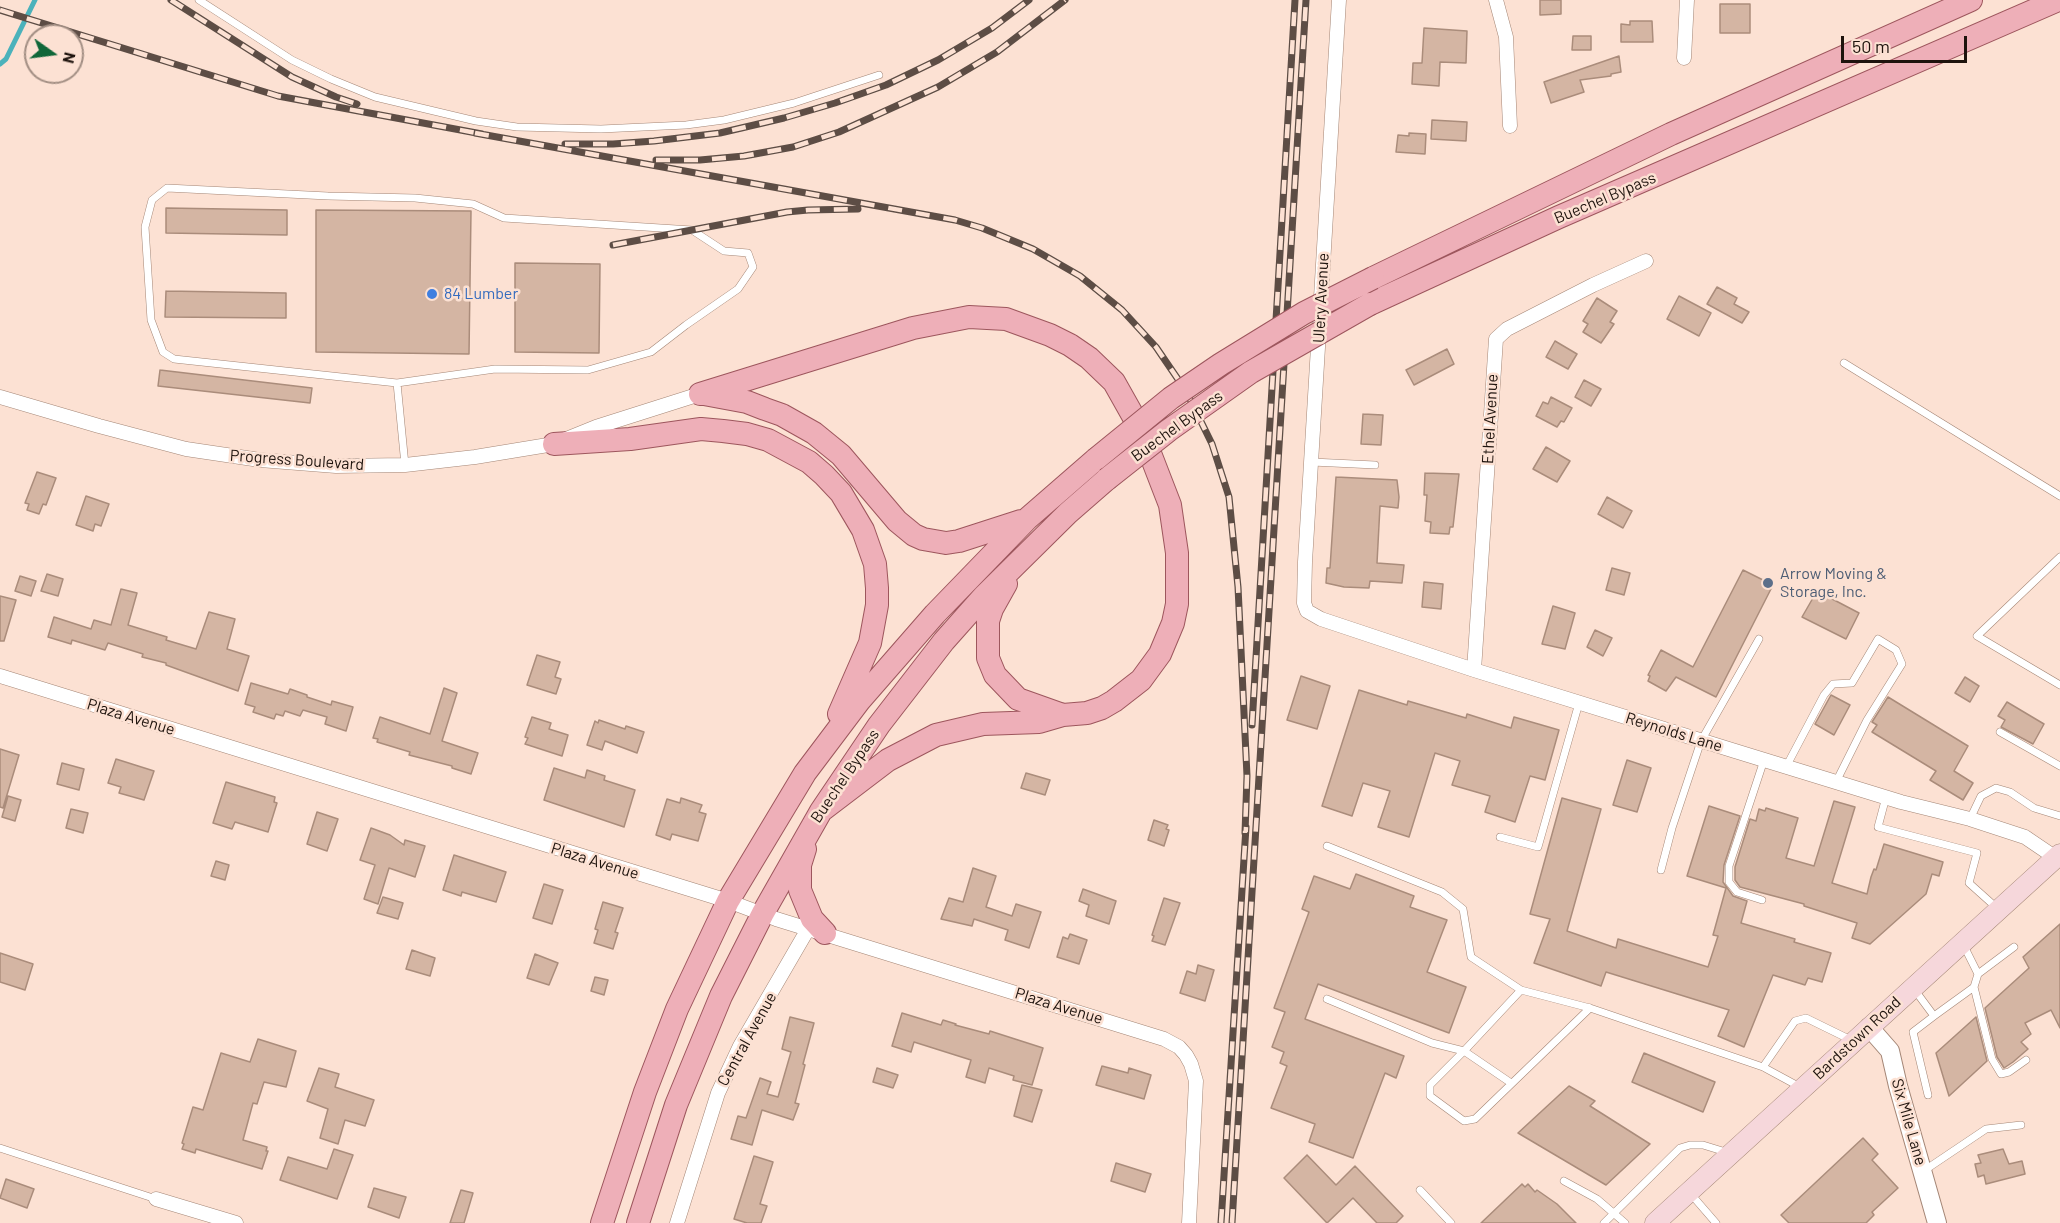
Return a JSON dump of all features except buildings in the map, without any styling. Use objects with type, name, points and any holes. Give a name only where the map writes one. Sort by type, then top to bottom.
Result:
[{"type":"main road","name":"Buechel Bypass","points":[[602,1223],[664,1040],[728,901],[778,815],[827,742],[894,659],[983,562],[1027,519],[1171,398],[1229,358],[1304,313],[1671,134],[1971,0]]},
{"type":"main road","name":"Buechel Bypass","points":[[638,1223],[684,1086],[721,996],[763,913],[816,820],[879,725],[908,686],[984,596],[1107,479],[1169,430],[1251,372],[1370,304],[1559,217],[2058,0]]},
{"type":"main road","points":[[700,394],[914,328],[969,318],[1006,319],[1070,345],[1096,364],[1114,382],[1126,399],[1141,430],[1162,483],[1174,531],[1178,563],[1177,604],[1173,623],[1160,654],[1141,680],[1102,708],[1087,713],[1039,722],[983,724],[936,735],[888,760],[816,820],[800,865],[800,890],[817,931]]},
{"type":"main road","points":[[700,394],[747,402],[782,415],[814,433],[841,455],[897,521],[914,535],[923,539],[946,543],[959,541],[1027,519]]},
{"type":"main road","points":[[554,444],[630,439],[701,429],[731,432],[768,440],[810,462],[824,475],[840,493],[863,530],[875,564],[877,605],[865,657],[827,742]]},
{"type":"main road","points":[[1030,550],[1001,591],[992,609],[987,633],[988,658],[995,675],[1018,699],[1063,716]]},
{"type":"main road","name":"Bardstown Road","points":[[1656,1223],[1998,909],[2059,857]]},
{"type":"street","name":"Ulery Avenue","points":[[1304,596],[1339,0]]},
{"type":"street","points":[[1497,0],[1506,36],[1510,126]]},
{"type":"street","points":[[1684,58],[1687,0]]},
{"type":"street","name":"Ethel Avenue","points":[[1474,670],[1496,339],[1507,329],[1646,261]]},
{"type":"street","name":"Progress Boulevard","points":[[0,397],[99,426],[197,450],[260,460],[325,466],[405,465],[475,457],[554,444],[596,427],[700,394]]},
{"type":"street","name":"Reynolds Lane","points":[[1304,596],[1306,611],[1321,620],[1701,741],[1886,797],[1970,819],[2025,837],[2059,857]]},
{"type":"street","name":"Plaza Avenue","points":[[0,676],[728,901],[1164,1039],[1179,1047],[1186,1055],[1196,1081],[1189,1223]]},
{"type":"street","name":"Central Avenue","points":[[677,1223],[718,1093],[740,1046],[817,931]]},
{"type":"street","name":"Six Mile Lane","points":[[1869,1027],[1890,1051],[1937,1223]]},
{"type":"street","points":[[156,1199],[236,1223]]},
{"type":"lane","points":[[199,0],[292,60],[364,92],[426,110],[476,121],[517,126],[601,129],[686,125],[724,120],[794,103],[879,75]]},
{"type":"lane","points":[[167,188],[415,198],[473,204],[504,218],[692,230],[724,251],[748,253],[753,267],[738,288],[651,352],[588,370],[495,369],[397,383],[174,359],[163,352],[151,320],[146,227],[152,200],[167,188]]},
{"type":"lane","points":[[1844,363],[2060,496]]},
{"type":"lane","points":[[397,383],[405,465]]},
{"type":"lane","points":[[1312,462],[1375,465]]},
{"type":"lane","points":[[2060,558],[1977,636],[2060,685]]},
{"type":"lane","points":[[1661,870],[1672,828],[1701,741],[1759,639]]},
{"type":"lane","points":[[1786,767],[1824,695],[1833,684],[1852,683],[1878,639],[1896,650],[1902,664],[1867,720],[1836,782]]},
{"type":"lane","points":[[1500,837],[1538,847],[1579,703]]},
{"type":"lane","points":[[2000,732],[2060,766]]},
{"type":"lane","points":[[1762,900],[1737,892],[1729,882],[1729,866],[1764,760]]},
{"type":"lane","points":[[1970,819],[1981,796],[1996,788],[2010,792],[2034,808],[2060,816]]},
{"type":"lane","points":[[1886,797],[1878,826],[1977,853],[1969,883],[1998,909]]},
{"type":"lane","points":[[1327,846],[1442,892],[1463,909],[1471,957],[1521,990],[1590,1008],[1763,1066],[1803,1088]]},
{"type":"lane","points":[[1962,942],[1977,974],[1974,987],[1992,1059],[2001,1074],[2009,1072],[2026,1060]]},
{"type":"lane","points":[[1977,974],[2014,947]]},
{"type":"lane","points":[[1913,987],[1934,1016]]},
{"type":"lane","points":[[1928,1095],[1913,1032],[1974,987]]},
{"type":"lane","points":[[1521,990],[1430,1085],[1430,1096],[1464,1121],[1475,1119],[1590,1008]]},
{"type":"lane","points":[[1327,999],[1432,1043],[1464,1051],[1511,1083]]},
{"type":"lane","points":[[1763,1066],[1795,1021],[1806,1018],[1853,1041]]},
{"type":"lane","points":[[1923,1171],[1986,1129],[2021,1125]]},
{"type":"lane","points":[[1604,1223],[1680,1148],[1690,1144],[1703,1145],[1731,1154]]},
{"type":"lane","points":[[0,1148],[156,1199]]},
{"type":"lane","points":[[1564,1181],[1597,1199],[1625,1223]]},
{"type":"lane","points":[[1420,1190],[1451,1223]]},
{"type":"lane","points":[[1689,1192],[1716,1223]]},
{"type":"waterway","points":[[0,64],[6,59],[35,0]]},
{"type":"railway","points":[[171,0],[292,77],[357,104]]},
{"type":"railway","points":[[565,144],[613,144],[720,133],[835,103],[886,85],[938,60],[992,28],[1029,0]]},
{"type":"railway","points":[[656,160],[700,160],[744,156],[793,147],[839,132],[938,87],[997,52],[1065,0]]},
{"type":"railway","points":[[1252,725],[1295,0]]},
{"type":"railway","points":[[1232,1223],[1306,0]]},
{"type":"railway","points":[[0,10],[278,96],[482,134]]},
{"type":"railway","points":[[475,133],[955,220],[982,228],[1033,249],[1080,276],[1122,310],[1156,347],[1186,391],[1212,444],[1229,497],[1238,587],[1247,776],[1245,833]]},
{"type":"railway","points":[[613,245],[787,212],[858,209]]},
{"type":"railway","points":[[1221,1223],[1246,827]]},
{"type":"place","name":"84 Lumber","points":[[432,294]]},
{"type":"place","name":"Arrow Moving & Storage, Inc.","points":[[1768,583]]}]
